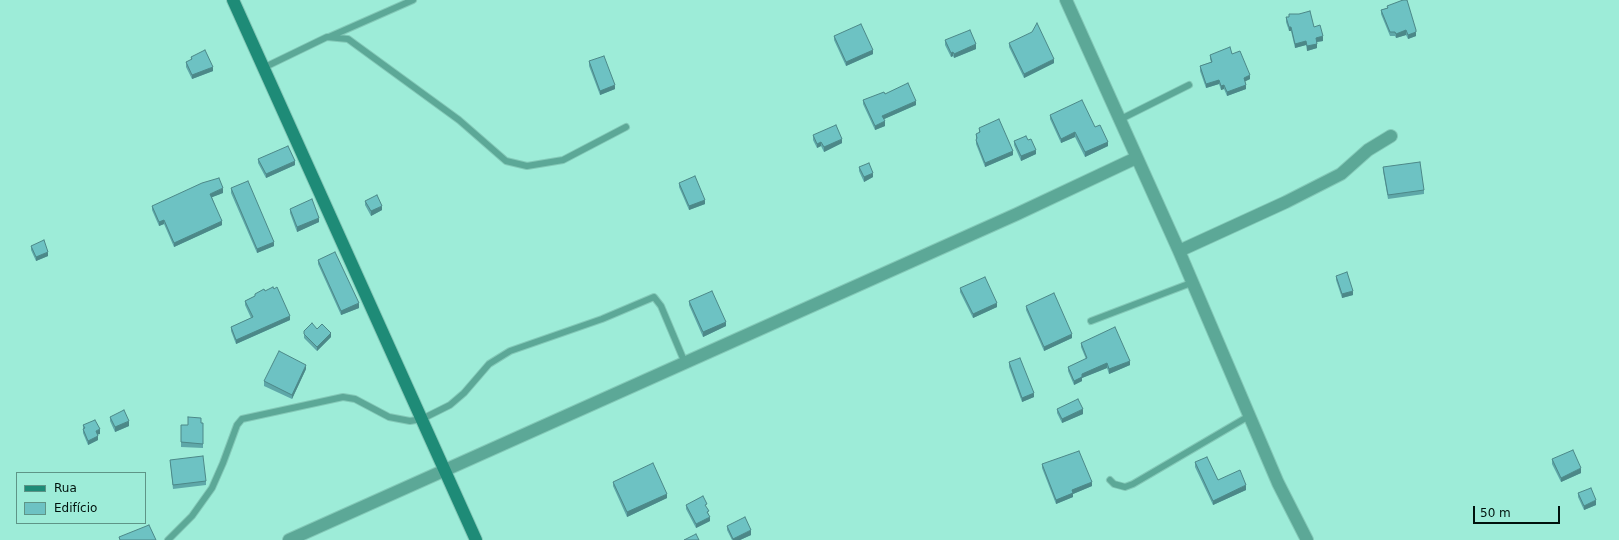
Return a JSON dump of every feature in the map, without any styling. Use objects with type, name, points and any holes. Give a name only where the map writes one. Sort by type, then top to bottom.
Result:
[{"type":"street","points":[[233,0],[476,540]]},
{"type":"street","points":[[1066,0],[1179,251],[1278,483],[1307,540]]},
{"type":"street","points":[[1179,251],[1286,202],[1341,174],[1368,150],[1391,136]]},
{"type":"street","points":[[289,540],[1017,214],[1136,158]]},
{"type":"lane","points":[[264,68],[327,37],[413,0]]},
{"type":"lane","points":[[327,37],[348,39],[459,120],[506,161],[527,166],[563,160],[626,127]]},
{"type":"lane","points":[[1120,120],[1189,85]]},
{"type":"lane","points":[[1091,322],[1191,282]]},
{"type":"lane","points":[[168,540],[192,516],[212,488],[237,425],[242,419],[344,397],[355,399],[389,417],[410,421],[422,419],[450,405],[464,393],[489,364],[510,351],[602,319],[654,297],[661,306],[685,363]]},
{"type":"lane","points":[[1110,480],[1114,484],[1125,487],[1133,484],[1249,416]]},
{"type":"building","points":[[1403,0],[1407,0],[1416,30],[1416,32],[1408,35],[1406,30],[1396,34],[1395,32],[1390,32],[1381,10]]},
{"type":"building","points":[[1310,11],[1314,27],[1320,25],[1323,36],[1316,38],[1317,44],[1307,46],[1306,41],[1295,44],[1291,27],[1289,27],[1286,17],[1289,17],[1289,14],[1299,14]]},
{"type":"building","points":[[1037,23],[1054,59],[1024,74],[1009,43],[1032,32]]},
{"type":"building","points":[[861,24],[873,50],[846,62],[834,36]]},
{"type":"building","points":[[970,30],[976,44],[954,54],[953,52],[951,53],[945,40]]},
{"type":"building","points":[[1230,47],[1232,54],[1240,51],[1250,75],[1244,78],[1246,85],[1227,92],[1224,85],[1221,86],[1219,80],[1206,84],[1200,66],[1212,62],[1210,55]]},
{"type":"building","points":[[205,50],[213,67],[192,75],[186,62],[192,59],[191,57]]},
{"type":"building","points":[[604,56],[615,85],[600,91],[589,61]]},
{"type":"building","points":[[908,83],[916,101],[882,116],[885,121],[875,126],[863,100],[884,92],[885,94]]},
{"type":"building","points":[[1082,100],[1095,127],[1100,125],[1108,142],[1085,152],[1075,132],[1061,139],[1050,115]]},
{"type":"building","points":[[999,119],[1013,151],[985,163],[976,140],[976,134],[980,132],[979,128]]},
{"type":"building","points":[[836,125],[842,139],[824,147],[821,142],[817,144],[813,135]]},
{"type":"building","points":[[1026,136],[1028,140],[1031,139],[1036,150],[1021,156],[1014,141]]},
{"type":"building","points":[[288,146],[295,161],[266,174],[258,159]]},
{"type":"building","points":[[1420,162],[1424,190],[1388,195],[1383,167]]},
{"type":"building","points":[[869,163],[873,173],[864,177],[859,167]]},
{"type":"building","points":[[695,176],[705,200],[689,206],[679,183]]},
{"type":"building","points":[[219,178],[223,188],[210,194],[222,221],[174,243],[164,220],[159,222],[152,206],[202,183]]},
{"type":"building","points":[[248,181],[274,242],[257,249],[231,188]]},
{"type":"building","points":[[377,195],[382,206],[371,211],[365,201]]},
{"type":"building","points":[[312,199],[319,218],[297,227],[290,209]]},
{"type":"building","points":[[44,240],[48,252],[36,257],[31,246]]},
{"type":"building","points":[[335,252],[359,303],[341,311],[318,260]]},
{"type":"building","points":[[1347,272],[1353,291],[1342,294],[1336,276]]},
{"type":"building","points":[[985,277],[997,303],[973,314],[960,288]]},
{"type":"building","points":[[273,287],[274,289],[277,287],[290,316],[236,340],[231,327],[253,317],[245,301],[264,289],[265,291]]},
{"type":"building","points":[[712,291],[726,322],[703,332],[689,301]]},
{"type":"building","points":[[1054,293],[1072,334],[1044,347],[1026,306]]},
{"type":"building","points":[[312,323],[317,329],[322,324],[331,333],[317,347],[304,334],[304,331]]},
{"type":"building","points":[[1115,327],[1130,361],[1109,369],[1107,363],[1082,374],[1082,377],[1074,381],[1068,367],[1087,358],[1081,343]]},
{"type":"building","points":[[279,351],[306,365],[292,395],[264,381]]},
{"type":"building","points":[[1020,358],[1034,393],[1022,398],[1009,362]]},
{"type":"building","points":[[1078,399],[1083,409],[1062,419],[1057,409]]},
{"type":"building","points":[[124,410],[129,421],[115,427],[110,417]]},
{"type":"building","points":[[188,417],[201,418],[201,423],[203,423],[203,444],[181,442],[181,425],[188,425]]},
{"type":"building","points":[[95,420],[100,429],[96,431],[98,436],[88,441],[83,425]]},
{"type":"building","points":[[1573,450],[1581,468],[1561,478],[1552,459]]},
{"type":"building","points":[[1079,451],[1092,482],[1072,490],[1073,493],[1056,500],[1042,464]]},
{"type":"building","points":[[203,456],[206,481],[173,485],[170,460]]},
{"type":"building","points":[[1207,457],[1218,480],[1240,470],[1246,485],[1213,501],[1195,462]]},
{"type":"building","points":[[653,463],[667,494],[627,512],[613,482]]},
{"type":"building","points":[[1591,488],[1596,500],[1584,506],[1578,493]]},
{"type":"building","points":[[703,496],[707,504],[705,505],[709,511],[707,512],[710,517],[696,524],[686,505]]},
{"type":"building","points":[[745,517],[751,530],[733,539],[727,526]]},
{"type":"building","points":[[149,525],[156,540],[120,540],[119,537]]},
{"type":"building","points":[[696,534],[699,540],[684,540]]}]
